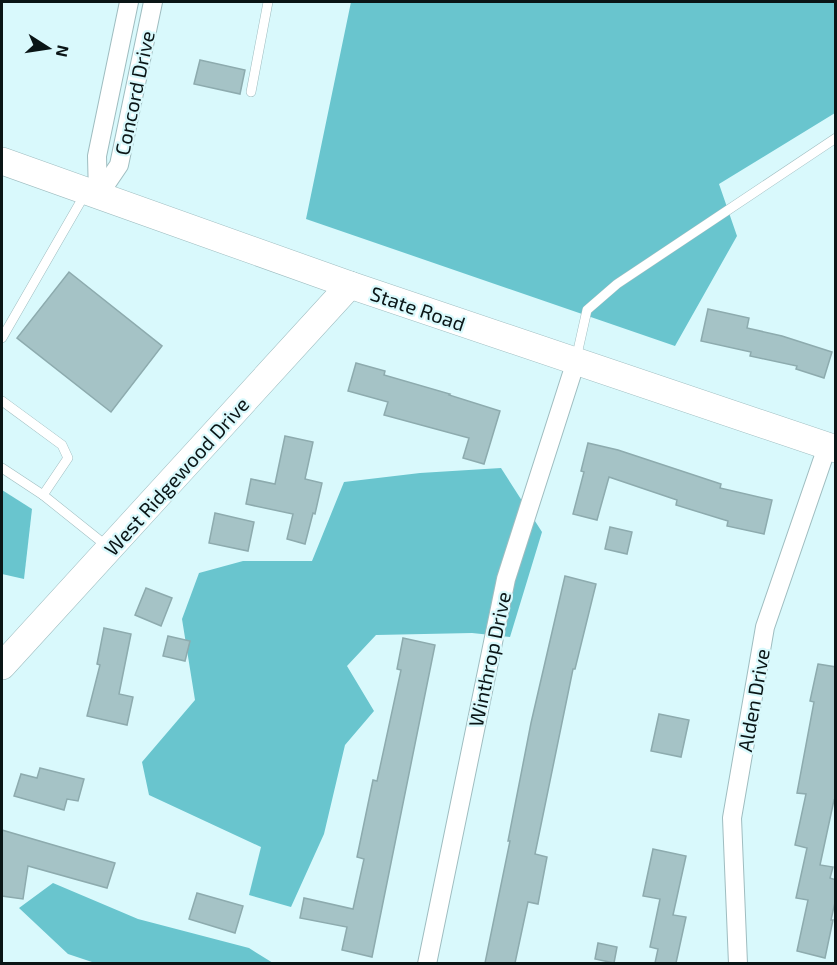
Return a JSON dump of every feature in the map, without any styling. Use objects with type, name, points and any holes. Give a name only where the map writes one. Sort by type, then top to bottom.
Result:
[{"type":"main road","name":"State Road","points":[[2,161],[350,285],[831,448]]},
{"type":"main road","name":"West Ridgewood Drive","points":[[2,666],[350,285]]},
{"type":"street","name":"Concord Drive","points":[[92,194],[97,156],[129,2]]},
{"type":"street","name":"Concord Drive","points":[[92,194],[119,165],[153,2]]},
{"type":"street","name":"Winthrop Drive","points":[[427,963],[506,579],[576,361]]},
{"type":"street","name":"Alden Drive","points":[[738,963],[732,818],[765,627],[831,448]]},
{"type":"lane","points":[[251,93],[268,2]]},
{"type":"lane","points":[[576,361],[587,309],[617,284],[836,138]]},
{"type":"lane","points":[[2,338],[92,194]]},
{"type":"lane","points":[[2,401],[62,445],[68,458],[43,495]]},
{"type":"lane","points":[[2,468],[43,495],[110,549]]},
{"type":"shaded area","points":[[351,2],[835,2],[835,113],[719,184],[737,236],[675,346],[306,219]]},
{"type":"shaded area","points":[[501,468],[542,532],[510,637],[472,633],[376,635],[347,666],[374,711],[345,745],[324,834],[291,907],[249,895],[261,847],[149,795],[142,762],[195,700],[182,619],[199,573],[243,561],[312,561],[344,482],[420,473]]},
{"type":"shaded area","points":[[2,490],[32,509],[24,579],[2,574]]},
{"type":"shaded area","points":[[53,883],[138,919],[249,948],[273,963],[95,963],[68,954],[19,908]]},
{"type":"building","points":[[200,60],[245,70],[240,94],[194,84]]},
{"type":"building","points":[[69,272],[162,346],[111,412],[17,338]]},
{"type":"building","points":[[708,309],[749,318],[747,328],[782,336],[832,352],[824,378],[796,369],[797,366],[750,356],[751,352],[701,341]]},
{"type":"building","points":[[356,363],[385,371],[384,375],[500,411],[484,464],[463,458],[469,438],[384,415],[388,402],[348,391]]},
{"type":"building","points":[[285,436],[313,442],[305,479],[322,483],[305,544],[287,539],[293,514],[246,504],[251,479],[275,484]]},
{"type":"building","points":[[588,443],[618,450],[721,484],[720,488],[772,500],[764,534],[727,526],[728,521],[676,505],[677,500],[609,477],[597,520],[573,514],[584,472],[581,471]]},
{"type":"building","points":[[215,513],[254,522],[248,551],[209,543]]},
{"type":"building","points":[[610,527],[632,532],[627,554],[605,549]]},
{"type":"building","points":[[565,576],[596,584],[575,669],[573,669],[535,854],[547,857],[538,904],[528,902],[515,963],[485,963],[531,723]]},
{"type":"building","points":[[146,588],[172,598],[161,626],[135,615]]},
{"type":"building","points":[[104,628],[131,634],[119,694],[133,697],[127,725],[87,716],[100,665],[97,664]]},
{"type":"building","points":[[168,636],[190,641],[185,661],[163,656]]},
{"type":"building","points":[[403,638],[435,645],[372,957],[342,950],[347,927],[300,918],[304,898],[353,909],[364,859],[357,857],[373,780],[377,781],[401,670],[397,669]]},
{"type":"building","points":[[818,664],[836,667],[836,801],[834,800],[820,865],[833,867],[830,878],[836,880],[836,898],[825,958],[797,951],[808,900],[796,898],[807,848],[795,845],[806,794],[797,793],[814,702],[810,701]]},
{"type":"building","points":[[659,714],[689,720],[681,757],[651,751]]},
{"type":"building","points":[[40,768],[84,779],[78,801],[67,799],[64,810],[14,796],[21,774],[37,778]]},
{"type":"building","points":[[2,830],[115,863],[107,888],[28,866],[23,899],[2,896]]},
{"type":"building","points":[[653,849],[686,856],[673,915],[686,917],[676,963],[655,963],[658,949],[650,947],[660,899],[643,896]]},
{"type":"building","points":[[197,893],[243,906],[235,933],[189,919]]},
{"type":"building","points":[[598,943],[617,947],[614,963],[595,959]]}]
